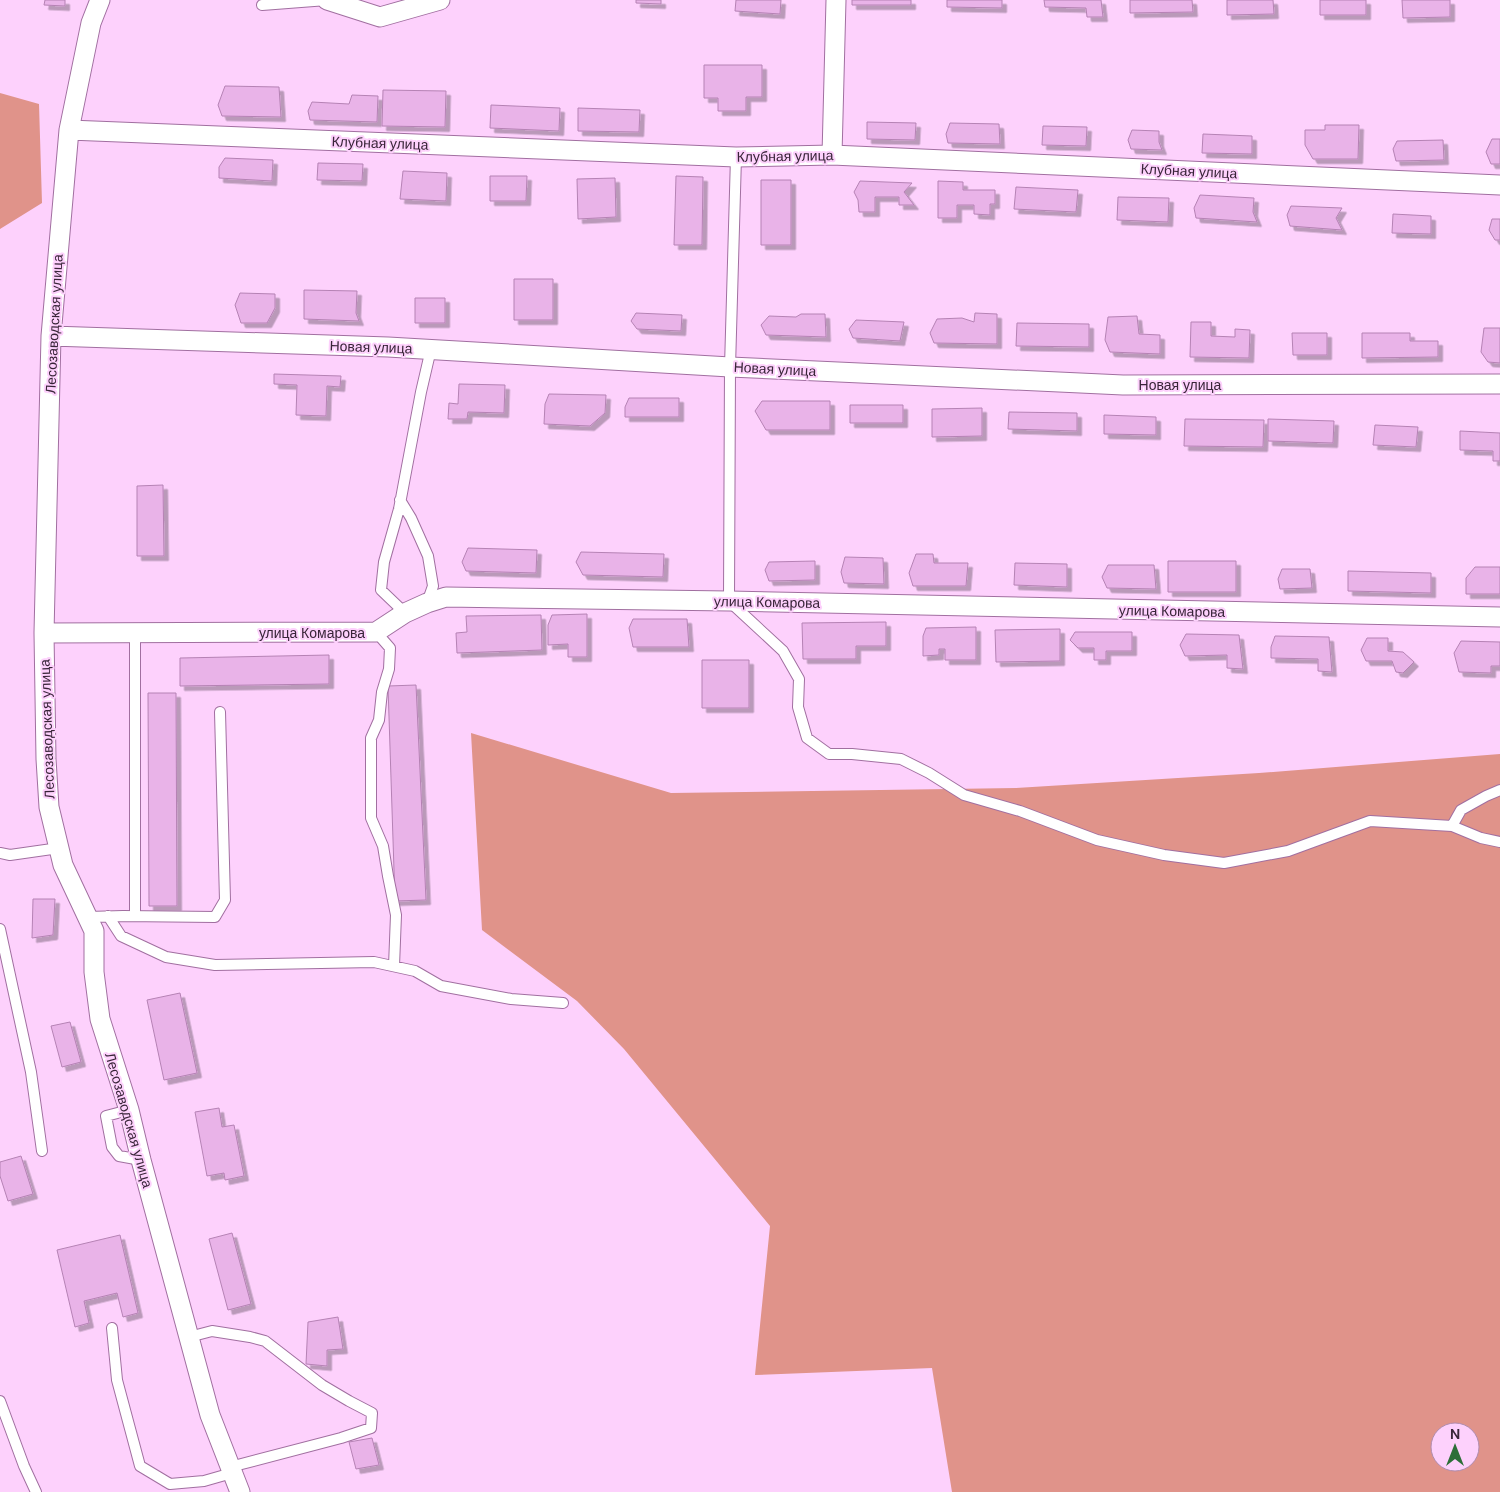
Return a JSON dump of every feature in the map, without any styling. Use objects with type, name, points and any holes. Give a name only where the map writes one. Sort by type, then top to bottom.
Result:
[{"type":"street","name":"Лесозаводская улица","points":[[100,0],[91,23],[69,130],[51,336],[44,633],[49,808],[63,866],[94,931],[94,972],[100,1019],[129,1110],[140,1160],[210,1415],[240,1492]]},
{"type":"street","points":[[327,0],[380,17],[440,0]]},
{"type":"street","points":[[832,155],[836,0]]},
{"type":"street","name":"Клубная улица","points":[[69,130],[736,157],[832,155],[1500,185]]},
{"type":"street","name":"Новая улица","points":[[51,336],[378,346],[730,368],[1123,385],[1500,384]]},
{"type":"street","name":"улица Комарова","points":[[44,633],[376,632],[405,613],[446,597],[729,601],[1500,618]]},
{"type":"lane","points":[[262,4],[327,0]]},
{"type":"lane","points":[[736,157],[730,368],[729,601],[783,651],[799,679],[798,707],[807,738],[828,754],[852,754],[901,759],[929,773],[964,795],[1020,811],[1097,840],[1164,855],[1224,863],[1288,851],[1370,821],[1452,826],[1481,838],[1500,842]]},
{"type":"lane","points":[[405,613],[381,590],[384,562],[400,500],[420,392],[431,349]]},
{"type":"lane","points":[[400,500],[411,518],[428,556],[432,586],[427,603]]},
{"type":"lane","points":[[376,632],[390,648],[389,670],[382,692],[379,720],[370,738],[370,818],[383,846],[396,915],[394,966]]},
{"type":"lane","points":[[135,916],[136,633]]},
{"type":"lane","points":[[88,917],[215,917],[225,900],[220,712]]},
{"type":"lane","points":[[1452,826],[1461,810],[1500,790]]},
{"type":"lane","points":[[0,853],[10,855],[59,848]]},
{"type":"lane","points":[[108,916],[121,936],[166,957],[215,965],[374,962],[415,971],[441,986],[511,999],[563,1004]]},
{"type":"lane","points":[[0,929],[31,1072],[42,1151]]},
{"type":"lane","points":[[112,1328],[117,1380],[140,1466],[170,1484],[204,1481],[231,1470],[371,1428],[372,1413],[348,1401],[322,1384],[265,1341],[212,1331],[189,1337]]},
{"type":"lane","points":[[0,1401],[24,1466],[36,1492]]},
{"type":"shaded area","points":[[0,93],[39,104],[42,203],[0,229]]},
{"type":"shaded area","points":[[471,733],[671,793],[1016,788],[1259,773],[1500,754],[1500,1492],[952,1492],[932,1368],[755,1375],[770,1226],[624,1049],[577,1001],[482,930]]},
{"type":"building","points":[[45,0],[65,0],[65,6],[44,5]]},
{"type":"building","points":[[636,0],[661,0],[661,4],[636,3]]},
{"type":"building","points":[[736,0],[781,0],[780,14],[735,11]]},
{"type":"building","points":[[852,0],[911,0],[911,5],[852,5]]},
{"type":"building","points":[[947,0],[1002,0],[1002,8],[947,7]]},
{"type":"building","points":[[1044,0],[1101,0],[1103,17],[1087,17],[1086,8],[1045,7]]},
{"type":"building","points":[[1130,0],[1192,0],[1193,12],[1130,13]]},
{"type":"building","points":[[1227,0],[1273,0],[1274,14],[1227,15]]},
{"type":"building","points":[[1320,0],[1366,0],[1366,15],[1320,15]]},
{"type":"building","points":[[1402,0],[1450,0],[1450,17],[1403,18]]},
{"type":"building","points":[[704,65],[762,65],[762,97],[746,97],[746,111],[718,111],[718,98],[704,98]]},
{"type":"building","points":[[225,86],[279,87],[281,117],[222,116],[218,105]]},
{"type":"building","points":[[383,90],[446,91],[445,127],[382,126]]},
{"type":"building","points":[[352,95],[378,96],[377,122],[310,120],[308,111],[312,102],[349,104]]},
{"type":"building","points":[[491,105],[560,108],[559,131],[490,128]]},
{"type":"building","points":[[578,108],[640,110],[639,132],[578,131]]},
{"type":"building","points":[[867,122],[916,123],[915,140],[867,139]]},
{"type":"building","points":[[950,123],[999,124],[1000,144],[948,143],[946,134]]},
{"type":"building","points":[[1325,125],[1359,125],[1358,159],[1313,159],[1305,145],[1305,130],[1325,130]]},
{"type":"building","points":[[1043,126],[1087,127],[1086,146],[1042,145]]},
{"type":"building","points":[[1132,130],[1159,131],[1159,142],[1162,150],[1131,149],[1128,140]]},
{"type":"building","points":[[1203,134],[1252,136],[1252,154],[1202,153]]},
{"type":"building","points":[[1492,139],[1500,139],[1500,164],[1491,164],[1486,152]]},
{"type":"building","points":[[1443,140],[1444,160],[1396,161],[1393,149],[1397,141]]},
{"type":"building","points":[[225,158],[273,160],[272,181],[219,178],[219,167]]},
{"type":"building","points":[[318,163],[363,164],[362,181],[317,180]]},
{"type":"building","points":[[403,171],[447,173],[446,201],[400,199]]},
{"type":"building","points":[[490,176],[527,176],[526,201],[490,201]]},
{"type":"building","points":[[676,176],[703,177],[702,245],[674,245]]},
{"type":"building","points":[[615,178],[616,217],[578,219],[577,179]]},
{"type":"building","points":[[761,180],[791,180],[791,245],[761,245]]},
{"type":"building","points":[[860,181],[912,183],[904,192],[914,205],[899,205],[899,197],[875,197],[875,212],[859,212],[858,200],[854,192]]},
{"type":"building","points":[[938,181],[963,182],[963,190],[995,190],[995,204],[990,204],[990,215],[974,214],[974,205],[957,205],[957,218],[938,218]]},
{"type":"building","points":[[1016,187],[1078,190],[1076,212],[1014,209]]},
{"type":"building","points":[[1200,195],[1254,198],[1253,212],[1257,222],[1196,218],[1194,208]]},
{"type":"building","points":[[1118,197],[1169,198],[1168,222],[1117,220]]},
{"type":"building","points":[[1291,206],[1342,208],[1336,218],[1342,230],[1290,226],[1287,215]]},
{"type":"building","points":[[1393,214],[1431,216],[1431,234],[1392,233]]},
{"type":"building","points":[[1492,219],[1500,219],[1500,240],[1495,240],[1489,230]]},
{"type":"building","points":[[514,279],[553,279],[553,320],[514,320]]},
{"type":"building","points":[[304,290],[357,291],[356,313],[359,321],[304,319]]},
{"type":"building","points":[[240,293],[275,294],[275,308],[267,323],[241,323],[235,305]]},
{"type":"building","points":[[415,298],[445,298],[445,323],[415,323]]},
{"type":"building","points":[[636,313],[682,315],[681,331],[637,329],[631,321]]},
{"type":"building","points":[[975,313],[997,314],[997,344],[934,343],[930,333],[937,319],[962,318],[974,322]]},
{"type":"building","points":[[801,314],[825,314],[826,337],[766,335],[761,325],[769,316],[796,317]]},
{"type":"building","points":[[1137,316],[1139,334],[1160,335],[1160,354],[1110,352],[1105,340],[1108,317]]},
{"type":"building","points":[[856,320],[904,322],[900,341],[853,338],[849,329]]},
{"type":"building","points":[[1191,322],[1211,322],[1211,336],[1235,337],[1235,329],[1250,330],[1249,358],[1190,357]]},
{"type":"building","points":[[1017,323],[1089,324],[1089,347],[1016,346]]},
{"type":"building","points":[[1484,328],[1500,328],[1500,363],[1488,362],[1481,352]]},
{"type":"building","points":[[1292,333],[1327,333],[1327,355],[1293,355]]},
{"type":"building","points":[[1362,333],[1410,333],[1410,341],[1438,341],[1438,357],[1362,358]]},
{"type":"building","points":[[274,374],[341,376],[340,387],[327,386],[326,416],[296,415],[297,385],[274,384]]},
{"type":"building","points":[[459,384],[505,385],[504,413],[468,412],[467,419],[448,419],[449,403],[458,404]]},
{"type":"building","points":[[549,394],[606,395],[605,413],[590,426],[544,424],[545,404]]},
{"type":"building","points":[[629,398],[679,398],[679,417],[625,417],[625,407]]},
{"type":"building","points":[[762,401],[830,401],[830,430],[766,430],[755,411]]},
{"type":"building","points":[[850,405],[903,405],[903,423],[850,423]]},
{"type":"building","points":[[982,408],[982,436],[932,437],[932,409]]},
{"type":"building","points":[[1009,412],[1077,413],[1077,431],[1008,429]]},
{"type":"building","points":[[1104,415],[1156,417],[1156,435],[1104,434]]},
{"type":"building","points":[[1185,419],[1264,420],[1263,447],[1184,446]]},
{"type":"building","points":[[1268,419],[1334,421],[1333,443],[1268,441]]},
{"type":"building","points":[[1375,425],[1418,427],[1416,447],[1373,445]]},
{"type":"building","points":[[1460,431],[1500,433],[1500,461],[1493,461],[1493,451],[1460,450]]},
{"type":"building","points":[[163,485],[164,556],[137,556],[137,486]]},
{"type":"building","points":[[468,548],[537,550],[536,573],[466,571],[462,562]]},
{"type":"building","points":[[581,552],[664,554],[663,577],[583,575],[576,562]]},
{"type":"building","points":[[916,554],[933,554],[934,563],[968,563],[966,586],[913,586],[909,573]]},
{"type":"building","points":[[845,557],[883,558],[884,584],[844,583],[841,572]]},
{"type":"building","points":[[815,561],[815,580],[769,581],[765,570],[769,562]]},
{"type":"building","points":[[1168,561],[1236,561],[1236,592],[1168,592]]},
{"type":"building","points":[[1015,563],[1067,564],[1067,587],[1014,585]]},
{"type":"building","points":[[1108,565],[1154,565],[1156,589],[1107,588],[1102,577]]},
{"type":"building","points":[[1475,567],[1500,567],[1500,594],[1466,594],[1466,578]]},
{"type":"building","points":[[1282,569],[1310,569],[1312,588],[1280,589],[1278,579]]},
{"type":"building","points":[[1348,571],[1431,573],[1431,593],[1348,591]]},
{"type":"building","points":[[587,614],[587,657],[568,657],[568,644],[548,645],[548,625],[552,615]]},
{"type":"building","points":[[541,615],[542,650],[457,653],[456,633],[467,632],[466,616]]},
{"type":"building","points":[[633,619],[687,619],[689,647],[633,647],[629,628]]},
{"type":"building","points":[[886,622],[886,646],[856,646],[856,659],[803,659],[802,623]]},
{"type":"building","points":[[976,627],[976,660],[945,660],[945,649],[939,649],[939,655],[923,656],[923,636],[926,628]]},
{"type":"building","points":[[1060,629],[1060,661],[996,662],[995,630]]},
{"type":"building","points":[[1075,632],[1132,632],[1132,651],[1106,651],[1106,660],[1094,660],[1094,648],[1078,648],[1070,640]]},
{"type":"building","points":[[1186,634],[1239,635],[1243,669],[1227,668],[1227,655],[1185,656],[1180,645]]},
{"type":"building","points":[[1275,636],[1329,637],[1332,672],[1318,671],[1318,659],[1271,658],[1271,647]]},
{"type":"building","points":[[1367,638],[1388,638],[1388,651],[1403,652],[1414,662],[1403,673],[1396,672],[1392,661],[1366,661],[1361,650]]},
{"type":"building","points":[[1461,641],[1500,642],[1500,666],[1491,666],[1491,673],[1459,672],[1454,653]]},
{"type":"building","points":[[329,655],[329,684],[180,686],[180,658]]},
{"type":"building","points":[[702,660],[749,660],[749,708],[702,708]]},
{"type":"building","points":[[416,685],[426,900],[395,901],[388,686]]},
{"type":"building","points":[[148,693],[176,693],[177,906],[149,906]]},
{"type":"building","points":[[33,899],[55,899],[53,935],[32,938]]},
{"type":"building","points":[[180,993],[197,1073],[164,1080],[147,1000]]},
{"type":"building","points":[[70,1022],[81,1062],[62,1067],[51,1026]]},
{"type":"building","points":[[219,1108],[222,1127],[234,1125],[244,1176],[225,1180],[224,1173],[207,1176],[195,1112]]},
{"type":"building","points":[[21,1156],[33,1194],[8,1201],[0,1176],[0,1162]]},
{"type":"building","points":[[232,1233],[251,1304],[228,1310],[209,1239]]},
{"type":"building","points":[[120,1235],[138,1313],[123,1317],[117,1293],[84,1301],[89,1323],[75,1327],[57,1250]]},
{"type":"building","points":[[338,1317],[343,1349],[327,1350],[327,1366],[306,1364],[308,1322]]},
{"type":"building","points":[[372,1438],[379,1465],[356,1469],[349,1442]]}]
